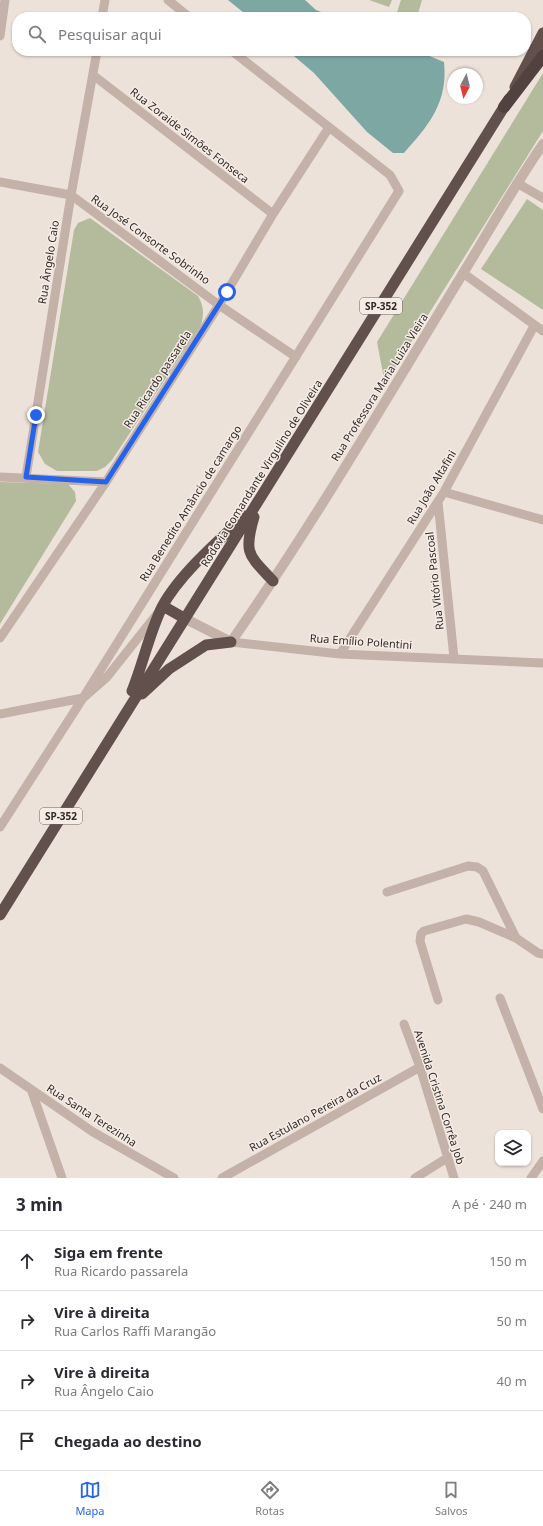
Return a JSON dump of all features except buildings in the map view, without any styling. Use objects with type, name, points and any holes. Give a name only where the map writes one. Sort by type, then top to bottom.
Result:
[{"type":"highway","points":[[531,56],[543,33]]},
{"type":"highway","name":"Rodovia Comandante Virgulino de Oliveira","points":[[0,915],[122,716],[257,505],[543,44]]},
{"type":"highway","points":[[504,107],[531,56]]},
{"type":"highway","points":[[504,107],[543,56]]},
{"type":"highway","points":[[257,505],[248,538],[250,555],[274,581]]},
{"type":"highway","points":[[122,716],[163,606],[174,589],[216,543],[257,505]]},
{"type":"highway","points":[[163,606],[184,618]]},
{"type":"highway","points":[[122,716],[154,681],[168,669],[206,645],[231,642]]},
{"type":"street","points":[[0,36],[6,0]]},
{"type":"street","points":[[103,12],[105,0]]},
{"type":"street","points":[[168,0],[184,12]]},
{"type":"street","name":"Rua Ângelo Caio","points":[[26,477],[71,195],[96,56]]},
{"type":"street","points":[[238,56],[328,129]]},
{"type":"street","name":"Rua Zoraide Simões Fonseca","points":[[93,76],[273,214]]},
{"type":"street","name":"Rua Benedito Amâncio de camargo","points":[[0,827],[83,698],[399,191],[390,175],[328,129]]},
{"type":"street","name":"Rua Ricardo passarela","points":[[0,638],[106,482],[219,304],[273,214],[328,129]]},
{"type":"street","name":"Rua Professora Maria Luiza Vieira","points":[[231,642],[274,581],[517,183],[543,144]]},
{"type":"street","name":"Rua José Consorte Sobrinho","points":[[0,182],[71,195],[219,304],[296,357]]},
{"type":"street","points":[[517,183],[543,198]]},
{"type":"street","points":[[463,273],[534,326],[543,331]]},
{"type":"street","name":"Rua João Altafini","points":[[340,654],[444,492],[534,326]]},
{"type":"street","points":[[0,477],[26,477],[106,482]]},
{"type":"street","points":[[444,492],[543,520]]},
{"type":"street","name":"Rua Vitório Pascoal","points":[[438,502],[454,658]]},
{"type":"street","points":[[0,714],[83,698],[107,677],[163,606]]},
{"type":"street","name":"Rua Emílio Polentini","points":[[184,618],[231,642],[340,654],[543,663]]},
{"type":"street","points":[[387,892],[468,866],[478,867],[483,871],[516,938]]},
{"type":"street","points":[[438,1000],[420,941],[421,934],[466,919],[479,922],[516,938],[541,954]]},
{"type":"street","points":[[500,998],[543,1109]]},
{"type":"street","name":"Avenida Cristina Corrêa Job","points":[[404,1024],[420,1067],[454,1178]]},
{"type":"street","name":"Rua Estulano Pereira da Cruz","points":[[222,1178],[420,1067]]},
{"type":"street","name":"Rua Santa Terezinha","points":[[0,1068],[93,1132],[174,1178]]},
{"type":"street","points":[[31,1089],[62,1178]]},
{"type":"street","points":[[414,1178],[447,1158]]},
{"type":"street","points":[[531,1178],[543,1161]]},
{"type":"street","points":[[154,1168],[158,1178]]},
{"type":"green space","points":[[369,0],[392,0],[389,7]]},
{"type":"green space","points":[[401,0],[422,0],[418,12],[397,12]]},
{"type":"green space","points":[[543,73],[543,131],[385,384],[377,342]]},
{"type":"green space","points":[[527,199],[543,210],[543,310],[481,269]]},
{"type":"green space","points":[[90,218],[198,296],[203,310],[203,317],[201,325],[112,460],[105,467],[97,471],[57,471],[45,464],[38,452],[74,230],[78,223]]},
{"type":"green space","points":[[0,482],[68,484],[75,492],[76,501],[0,624]]},
{"type":"water","points":[[228,0],[305,0],[316,10],[321,12],[243,12]]},
{"type":"water","points":[[294,56],[429,56],[444,62],[443,89],[440,101],[429,122],[404,153],[393,153],[367,132],[314,73]]},
{"type":"route","points":[[36,415],[26,477],[106,482],[227,292]]}]
